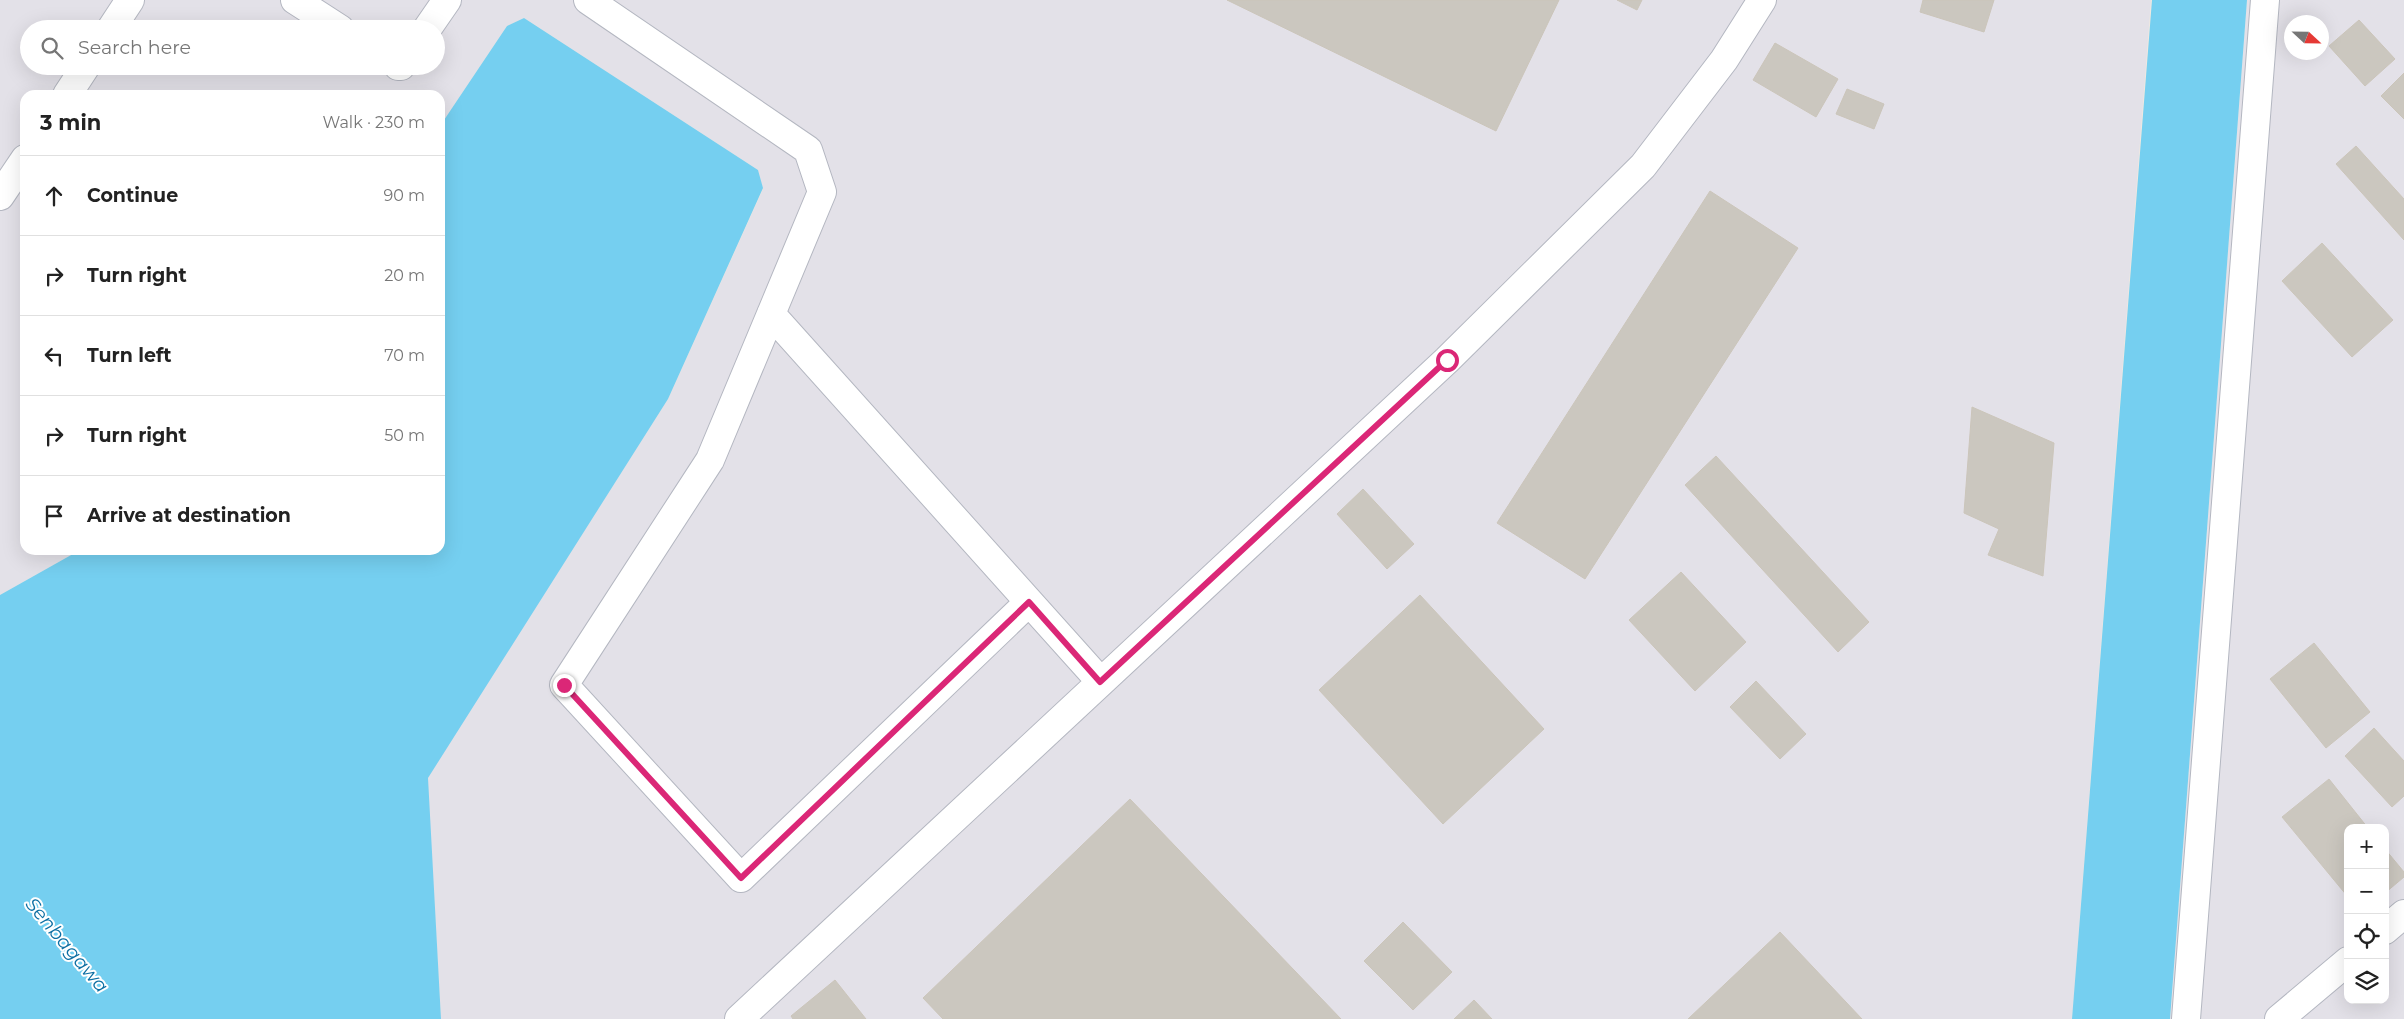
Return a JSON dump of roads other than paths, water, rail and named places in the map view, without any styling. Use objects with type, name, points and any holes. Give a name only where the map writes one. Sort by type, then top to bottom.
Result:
[{"type":"street","points":[[117,20],[130,0]]},
{"type":"street","points":[[295,0],[326,20]]},
{"type":"street","points":[[433,20],[447,0]]},
{"type":"street","points":[[588,0],[808,150],[822,192],[710,460],[564,685],[741,878],[1029,602]]},
{"type":"street","points":[[739,1019],[1447,360],[1643,166],[1724,60],[1762,0]]},
{"type":"street","points":[[2186,1019],[2265,0]]},
{"type":"street","points":[[70,90],[80,75]]},
{"type":"street","points":[[0,196],[20,166]]},
{"type":"street","points":[[771,314],[1100,682]]},
{"type":"street","points":[[2389,927],[2404,914]]},
{"type":"street","points":[[2279,1019],[2344,964]]},
{"type":"water","points":[[2152,0],[2247,0],[2170,1019],[2072,1019]]},
{"type":"water","name":"Senbagawa","points":[[524,18],[758,170],[763,188],[668,399],[428,778],[441,1019],[0,1019],[0,595],[71,555],[445,555],[445,119],[507,26]]}]
